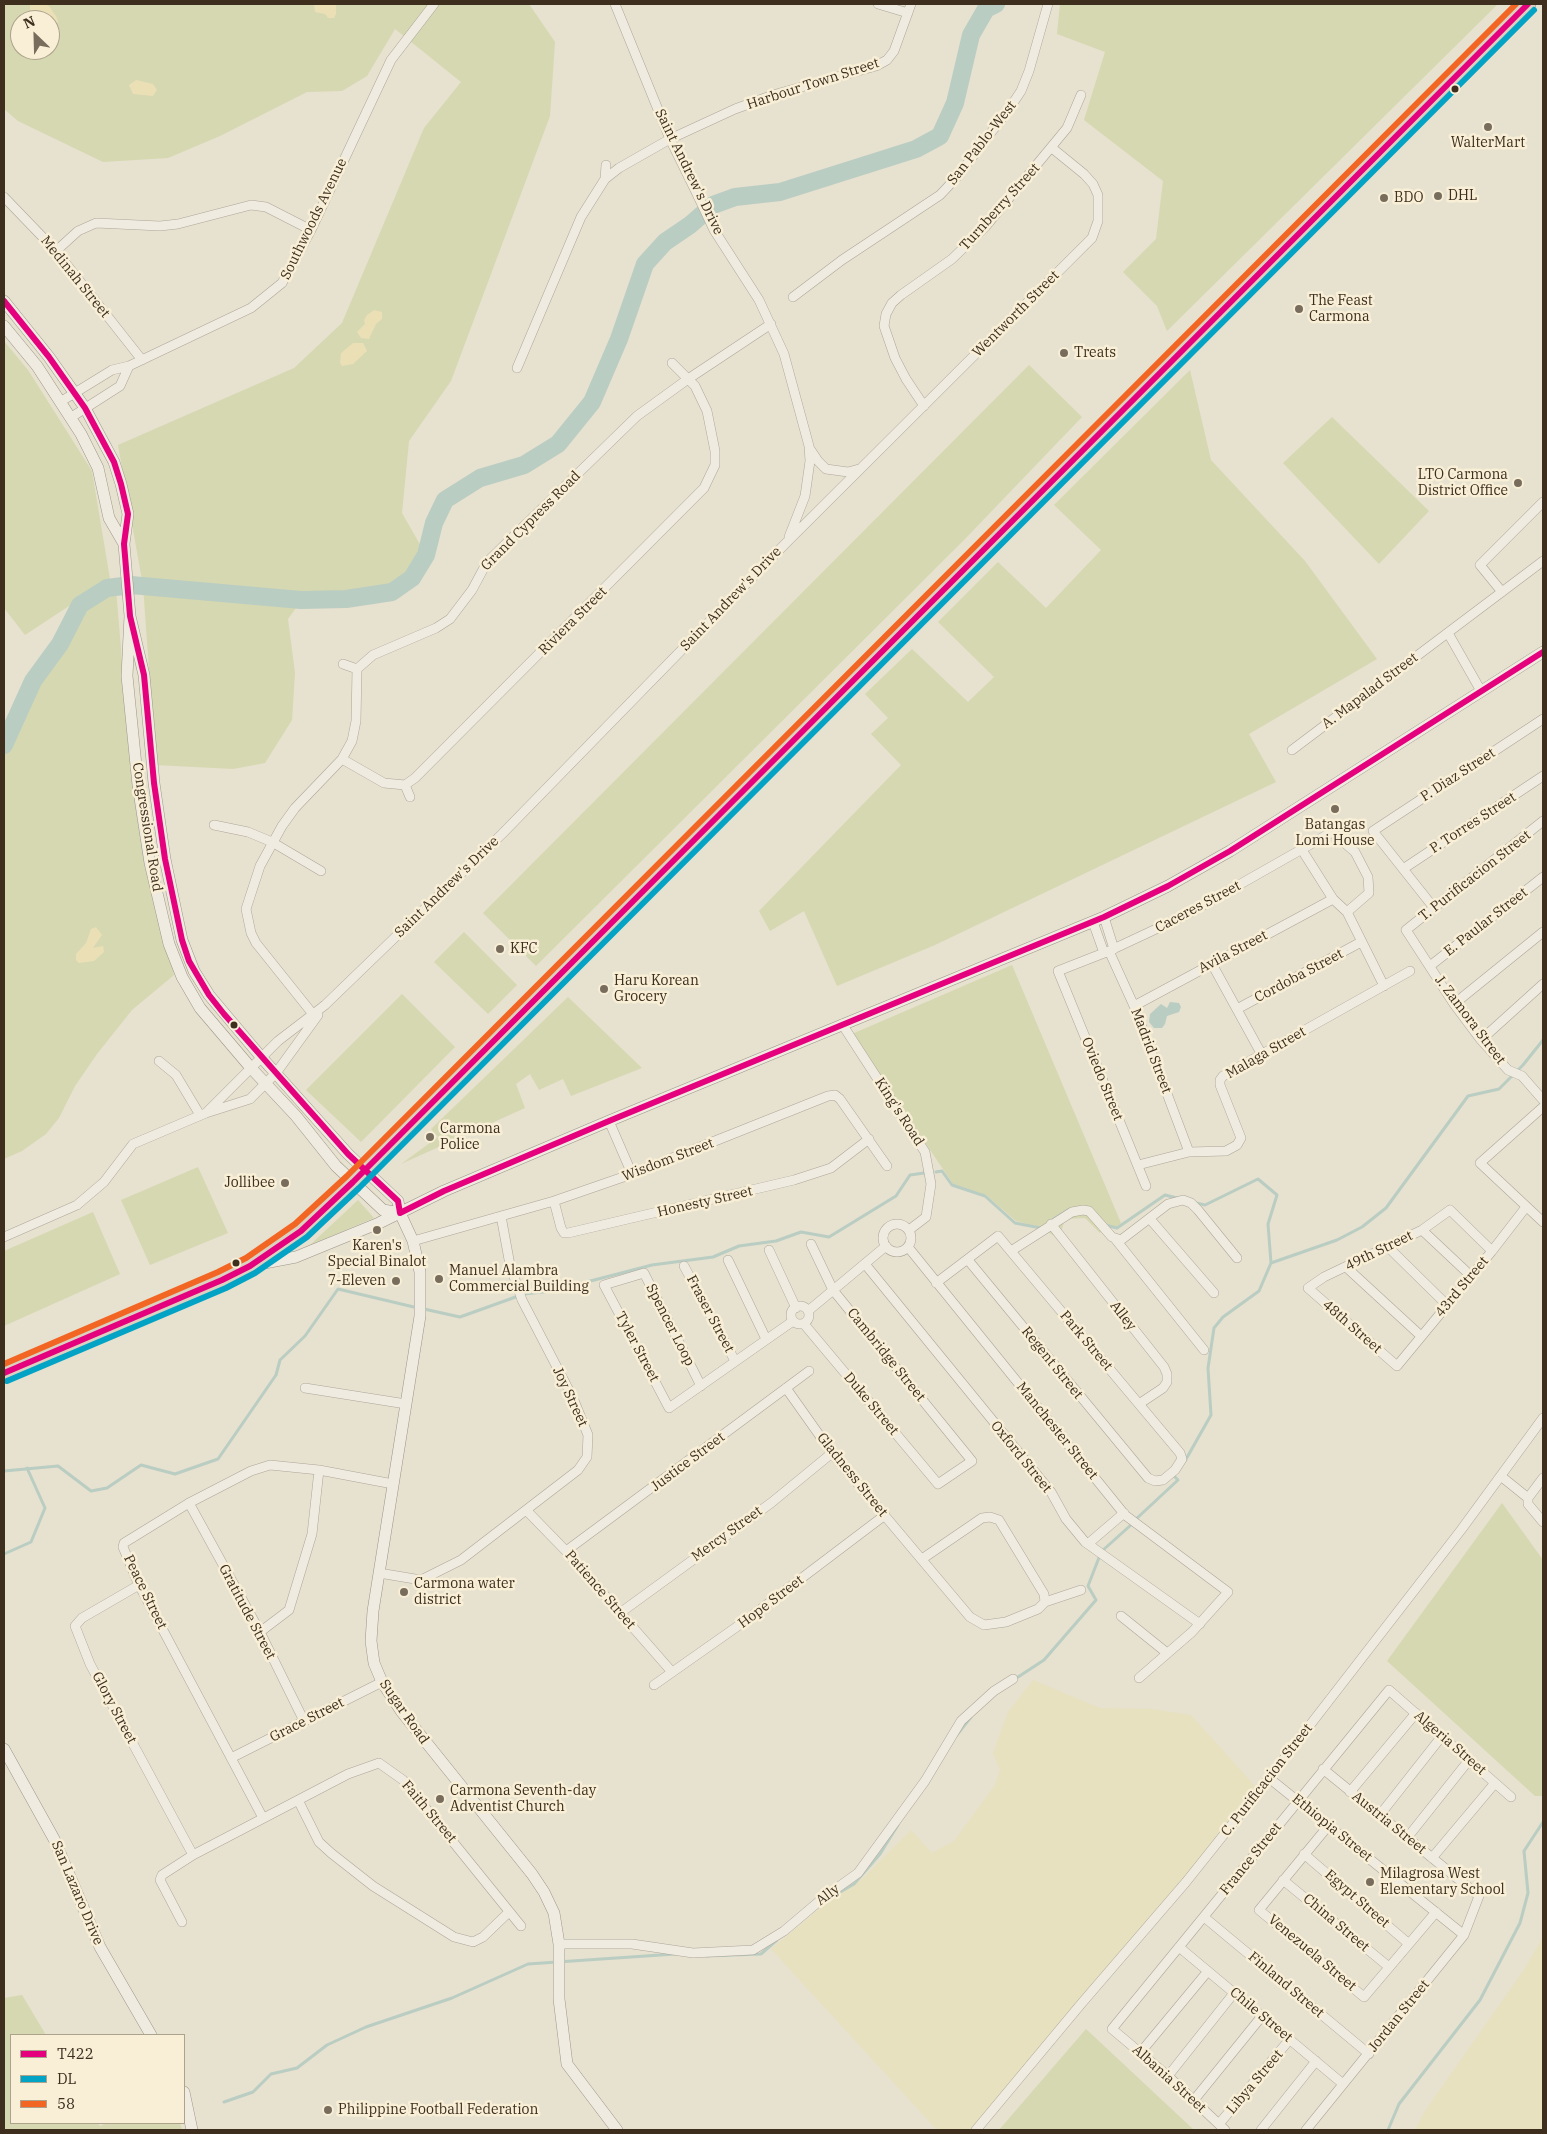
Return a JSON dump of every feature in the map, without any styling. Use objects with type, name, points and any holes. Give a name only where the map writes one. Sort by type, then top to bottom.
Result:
[{"type":"highway","points":[[4,1373],[156,1309],[250,1266],[300,1232],[365,1170],[1528,4]]},
{"type":"main road","name":"Congressional Road","points":[[4,301],[49,357],[85,408],[114,462],[121,484],[128,514],[124,544],[130,614],[144,675],[165,859],[182,940],[194,971],[208,995],[262,1058],[365,1170]]},
{"type":"main road","name":"Congressional Road","points":[[4,326],[36,366],[60,402],[98,468],[109,518],[124,544]]},
{"type":"main road","name":"Congressional Road","points":[[130,614],[127,676],[138,785],[150,862],[169,944],[182,977],[200,1008],[353,1182]]},
{"type":"main road","points":[[250,1266],[296,1257],[400,1213],[444,1191],[609,1121],[1104,917],[1168,886],[1230,851],[1543,652]]},
{"type":"main road","name":"Sugar Road","points":[[365,1170],[398,1201],[400,1213],[413,1241],[420,1272],[421,1294],[420,1316],[373,1611],[371,1651],[382,1682],[400,1712],[532,1874],[554,1913],[559,1944],[559,1980],[567,2064],[616,2130]]},
{"type":"main road","points":[[353,1182],[383,1210],[400,1213]]},
{"type":"main road","name":"San Lazaro Drive","points":[[4,1749],[54,1839],[100,1948],[150,2034]]},
{"type":"main road","points":[[185,2097],[192,2130]]},
{"type":"street","name":"Southwoods Avenue","points":[[60,402],[112,370],[129,366],[251,308],[269,296],[282,284],[311,230],[391,60],[434,4]]},
{"type":"street","name":"Saint Andrew's Drive","points":[[203,1114],[278,1041],[314,1016],[502,834],[786,542],[805,496],[809,479],[809,446],[784,354],[759,300],[714,230],[670,138],[615,4]]},
{"type":"street","points":[[878,4],[910,8]]},
{"type":"street","name":"San Pablo-West","points":[[793,297],[842,260],[940,195],[957,177],[1021,92],[1044,24],[1048,4]]},
{"type":"street","name":"Harbour Town Street","points":[[517,368],[581,217],[605,179],[619,168],[670,138],[735,109],[773,95],[876,66],[887,60],[894,51],[910,8]]},
{"type":"street","name":"Turnberry Street","points":[[886,314],[892,303],[900,295],[970,244],[1067,128],[1081,95]]},
{"type":"street","name":"Wentworth Street","points":[[786,542],[1092,238],[1098,221],[1098,195],[1093,184],[1084,174],[1052,148]]},
{"type":"street","name":"Harbour Town Street","points":[[605,179],[606,165]]},
{"type":"street","name":"Medinah Street","points":[[4,197],[56,251],[142,360]]},
{"type":"street","points":[[56,251],[78,231],[96,223],[160,226],[178,224],[251,205],[266,207],[311,230]]},
{"type":"street","points":[[876,312],[886,314],[884,326],[893,352],[906,379],[924,406]]},
{"type":"street","name":"Grand Cypress Road","points":[[357,669],[373,655],[436,628],[450,619],[468,598],[487,562],[637,416],[771,324]]},
{"type":"street","name":"Riviera Street","points":[[405,785],[424,770],[704,488],[715,465],[715,450],[707,411],[702,396],[672,363]]},
{"type":"street","points":[[70,418],[120,386],[129,366]]},
{"type":"street","points":[[809,446],[818,461],[826,468],[848,472],[861,468]]},
{"type":"street","points":[[1502,592],[1480,565],[1543,502]]},
{"type":"street","name":"A. Mapalad Street","points":[[1292,750],[1543,560]]},
{"type":"street","points":[[1448,633],[1481,691]]},
{"type":"street","points":[[314,1016],[256,944],[248,922],[246,908],[250,890],[272,842],[295,808],[342,759],[352,741],[356,721],[357,669],[343,664]]},
{"type":"street","name":"P. Diaz Street","points":[[1403,869],[1373,831],[1543,719]]},
{"type":"street","points":[[342,759],[384,784],[405,785],[410,796]]},
{"type":"street","name":"P. Torres Street","points":[[1403,869],[1543,776]]},
{"type":"street","name":"T. Purificacion Street","points":[[1406,930],[1543,821]]},
{"type":"street","points":[[214,825],[248,832],[272,842],[321,871]]},
{"type":"street","name":"Caceres Street","points":[[1058,972],[1109,951],[1186,915],[1332,832],[1354,852],[1368,877],[1369,893],[1346,912]]},
{"type":"street","points":[[1302,850],[1333,899],[1346,912],[1384,986]]},
{"type":"street","points":[[1403,869],[1434,908]]},
{"type":"street","name":"E. Paular Street","points":[[1430,966],[1543,877]]},
{"type":"street","name":"Avila Street","points":[[1134,1006],[1333,899]]},
{"type":"street","name":"Madrid Street","points":[[1104,917],[1109,931],[1109,951]]},
{"type":"street","name":"Madrid Street","points":[[1093,922],[1098,936],[1109,951],[1134,1006],[1190,1152]]},
{"type":"street","name":"J. Zamora Street","points":[[1406,930],[1454,1004],[1481,1040],[1508,1070],[1522,1076],[1543,1100]]},
{"type":"street","points":[[1454,1004],[1543,932]]},
{"type":"street","name":"Cordoba Street","points":[[1236,1009],[1361,942]]},
{"type":"street","points":[[1212,964],[1262,1055]]},
{"type":"street","name":"Malaga Street","points":[[1138,1165],[1190,1152],[1226,1150],[1237,1145],[1241,1138],[1220,1080],[1410,971]]},
{"type":"street","name":"Oviedo Street","points":[[1058,972],[1146,1186]]},
{"type":"street","points":[[1481,1040],[1543,984]]},
{"type":"street","name":"Saint Andrew's Drive","points":[[4,1236],[77,1205],[104,1182],[133,1144],[203,1114],[250,1099],[276,1073],[314,1016]]},
{"type":"street","name":"King's Road","points":[[842,1024],[925,1152],[931,1184],[926,1218],[909,1230]]},
{"type":"street","points":[[159,1061],[176,1075],[203,1114]]},
{"type":"street","name":"Wisdom Street","points":[[413,1241],[554,1201],[632,1174],[828,1096],[835,1095],[840,1099],[887,1166]]},
{"type":"street","points":[[1543,1107],[1480,1163],[1543,1222]]},
{"type":"street","points":[[609,1121],[632,1174]]},
{"type":"street","name":"Honesty Street","points":[[554,1201],[564,1233],[568,1233],[794,1180],[831,1168],[868,1139]]},
{"type":"street","points":[[1116,1240],[1126,1237],[1175,1201],[1191,1203],[1237,1258]]},
{"type":"street","name":"43rd Street","points":[[1397,1366],[1526,1207]]},
{"type":"street","name":"49th Street","points":[[1308,1288],[1324,1277],[1422,1230],[1450,1210],[1492,1251]]},
{"type":"street","points":[[1011,1252],[1072,1212],[1089,1211],[1116,1240],[1204,1350]]},
{"type":"street","name":"Joy Street","points":[[379,1574],[420,1580],[461,1560],[578,1470],[586,1457],[588,1435],[573,1398],[520,1295],[510,1265],[501,1216]]},
{"type":"street","points":[[1150,1219],[1214,1293]]},
{"type":"street","points":[[898,1224],[909,1230],[911,1239],[908,1247],[894,1252],[886,1246],[884,1234],[889,1226],[898,1224]]},
{"type":"street","name":"Alley","points":[[1051,1224],[1164,1367],[1167,1374],[1167,1382],[1162,1388],[1139,1404]]},
{"type":"street","points":[[1422,1230],[1471,1276]]},
{"type":"street","name":"Park Street","points":[[936,1284],[998,1236],[1180,1453],[1182,1459],[1180,1464],[1163,1480],[1155,1481],[1148,1478],[1136,1466]]},
{"type":"street","name":"Cambridge Street","points":[[811,1244],[833,1290],[972,1461],[938,1484]]},
{"type":"street","points":[[808,1311],[886,1246]]},
{"type":"street","name":"Manchester Street","points":[[908,1247],[936,1284],[1124,1513],[1228,1592],[1200,1624]]},
{"type":"street","points":[[1388,1247],[1447,1305]]},
{"type":"street","points":[[769,1250],[796,1308]]},
{"type":"street","points":[[728,1260],[766,1339]]},
{"type":"street","name":"Regent Street","points":[[968,1260],[1136,1466]]},
{"type":"street","name":"Oxford Street","points":[[865,1264],[1051,1492],[1076,1532],[1085,1542],[1089,1543],[1200,1624]]},
{"type":"street","name":"Fraser Street","points":[[684,1266],[735,1361]]},
{"type":"street","points":[[1346,1267],[1422,1336]]},
{"type":"street","name":"Spencer Loop","points":[[604,1285],[644,1273],[701,1386]]},
{"type":"street","name":"Tyler Street","points":[[604,1285],[670,1408],[701,1386]]},
{"type":"street","name":"48th Street","points":[[1308,1288],[1397,1366]]},
{"type":"street","points":[[804,1307],[808,1311],[808,1319],[804,1324],[798,1324],[793,1321],[791,1315],[796,1308],[804,1307]]},
{"type":"street","points":[[701,1386],[793,1321]]},
{"type":"street","name":"Duke Street","points":[[804,1324],[938,1484]]},
{"type":"street","name":"Justice Street","points":[[566,1551],[809,1371]]},
{"type":"street","points":[[305,1388],[406,1404]]},
{"type":"street","name":"Gladness Street","points":[[786,1388],[832,1453],[970,1617],[984,1625],[1006,1622],[1038,1609],[1045,1602],[1081,1590]]},
{"type":"street","name":"C. Purificacion Street","points":[[976,2130],[1186,1882],[1269,1778],[1502,1477],[1543,1418]]},
{"type":"street","name":"Mercy Street","points":[[620,1613],[770,1503],[832,1453]]},
{"type":"street","name":"Peace Street","points":[[263,1818],[139,1585],[123,1547],[124,1543],[189,1503],[251,1471],[270,1465],[318,1470],[393,1484]]},
{"type":"street","points":[[260,1632],[289,1610],[312,1534],[318,1470]]},
{"type":"street","points":[[1502,1477],[1528,1498]]},
{"type":"street","points":[[1543,1478],[1528,1498],[1528,1504],[1543,1522]]},
{"type":"street","name":"Gratitude Street","points":[[189,1503],[260,1632],[304,1721]]},
{"type":"street","name":"Patience Street","points":[[527,1511],[566,1551],[672,1672]]},
{"type":"street","points":[[1089,1543],[1124,1513]]},
{"type":"street","name":"Hope Street","points":[[654,1685],[681,1668],[745,1621],[885,1515]]},
{"type":"street","points":[[922,1559],[982,1518],[990,1517],[999,1520],[1044,1594],[1045,1602]]},
{"type":"street","name":"Glory Street","points":[[139,1585],[82,1618],[75,1626],[90,1664],[193,1855]]},
{"type":"street","points":[[1120,1616],[1167,1654]]},
{"type":"street","points":[[1139,1678],[1200,1624]]},
{"type":"street","name":"Ally","points":[[559,1944],[632,1944],[693,1953],[753,1950],[784,1931],[858,1873],[925,1781],[961,1721],[994,1691],[1013,1679]]},
{"type":"street","name":"Grace Street","points":[[231,1758],[382,1682]]},
{"type":"street","name":"Algeria Street","points":[[1389,1690],[1511,1797]]},
{"type":"street","name":"France Street","points":[[1112,2029],[1389,1690]]},
{"type":"street","points":[[1350,1792],[1416,1713]]},
{"type":"street","points":[[1379,1816],[1442,1736]]},
{"type":"street","points":[[1407,1838],[1469,1760]]},
{"type":"street","name":"Faith Street","points":[[182,1922],[160,1880],[162,1874],[193,1855],[348,1774],[379,1763],[403,1780],[520,1926]]},
{"type":"street","name":"Austria Street","points":[[1323,1769],[1479,1896]]},
{"type":"street","name":"Ethiopia Street","points":[[1269,1778],[1464,1935]]},
{"type":"street","points":[[1432,1858],[1495,1783]]},
{"type":"street","points":[[298,1800],[320,1842],[331,1853],[373,1886],[454,1937],[473,1942],[482,1937],[509,1912]]},
{"type":"street","points":[[1283,1880],[1329,1825]]},
{"type":"street","name":"Egypt Street","points":[[1304,1854],[1409,1944]]},
{"type":"street","name":"Venezuela Street","points":[[1283,1880],[1259,1910],[1364,1997],[1389,1967]]},
{"type":"street","name":"China Street","points":[[1283,1880],[1389,1967]]},
{"type":"street","name":"Jordan Street","points":[[1306,2130],[1464,1935],[1479,1896]]},
{"type":"street","points":[[1389,1967],[1436,1912]]},
{"type":"street","name":"Finland Street","points":[[1204,1917],[1368,2054]]},
{"type":"street","name":"Chile Street","points":[[1179,1947],[1343,2084]]},
{"type":"street","points":[[1140,2053],[1208,1971]]},
{"type":"street","points":[[1168,2076],[1234,1993]]},
{"type":"street","points":[[1194,2100],[1262,2016]]},
{"type":"street","name":"Albania Street","points":[[1112,2029],[1168,2076],[1222,2127]]},
{"type":"street","name":"Libya Street","points":[[1222,2127],[1290,2039]]},
{"type":"street","points":[[1261,2130],[1316,2061]]},
{"type":"shaded area","points":[[1170,1002],[1179,1003],[1181,1007],[1179,1012],[1167,1016],[1162,1028],[1154,1028],[1149,1022],[1150,1014],[1161,1004],[1167,1008]]},
{"type":"shaded area","points":[[1033,1680],[1100,1708],[1152,1709],[1191,1715],[1256,1787],[1184,1878],[971,2130],[937,2130],[771,1949],[824,1905],[863,1878],[911,1830],[932,1853],[954,1841],[995,1785],[1000,1770],[993,1753],[1008,1712]]},
{"type":"shaded area","points":[[1543,1937],[1543,2130],[1415,2130],[1425,2111],[1523,1971]]},
{"type":"green space","points":[[4,4],[529,4],[555,42],[550,116],[451,381],[409,441],[402,513],[426,555],[412,578],[392,592],[346,599],[301,601],[288,619],[295,673],[292,720],[265,763],[233,769],[156,765],[143,586],[118,445],[294,368],[342,323],[424,128],[461,82],[395,29],[367,76],[342,91],[307,92],[220,136],[168,158],[103,162],[18,121],[4,109]]},
{"type":"green space","points":[[1060,4],[1498,4],[1167,331],[1157,306],[1123,272],[1156,239],[1163,181],[1084,120],[1105,52],[1057,34]]},
{"type":"green space","points":[[4,341],[28,370],[92,471],[110,579],[25,635],[4,608]]},
{"type":"green space","points":[[1029,365],[1082,417],[964,540],[536,966],[483,913]]},
{"type":"green space","points":[[1190,370],[1211,460],[1305,561],[1377,659],[1249,734],[1276,782],[935,945],[837,986],[804,911],[770,931],[759,911],[901,765],[871,734],[888,718],[865,694],[912,649],[968,702],[994,677],[938,622],[998,562],[1046,608],[1101,550],[1054,505]]},
{"type":"green space","points":[[1332,417],[1429,511],[1379,564],[1283,463]]},
{"type":"green space","points":[[105,586],[116,589],[132,780],[140,835],[174,975],[132,1010],[97,1054],[75,1086],[59,1118],[46,1134],[22,1151],[4,1159],[4,745],[33,681],[60,644],[80,605]]},
{"type":"green space","points":[[464,932],[517,985],[488,1014],[434,962]]},
{"type":"green space","points":[[1012,965],[1121,1223],[1117,1227],[1105,1224],[1100,1233],[1085,1218],[1065,1219],[1059,1239],[1040,1227],[1016,1221],[986,1195],[953,1184],[852,1034]]},
{"type":"green space","points":[[402,994],[455,1047],[361,1142],[306,1090]]},
{"type":"green space","points":[[568,997],[642,1068],[571,1096],[563,1079],[539,1090],[530,1074],[516,1084],[525,1108],[401,1164],[438,1137],[431,1129]]},
{"type":"green space","points":[[198,1167],[228,1233],[150,1265],[121,1200]]},
{"type":"green space","points":[[358,1200],[374,1218],[310,1245]]},
{"type":"green space","points":[[93,1212],[120,1274],[4,1326],[4,1251]]},
{"type":"green space","points":[[1502,1503],[1543,1560],[1543,1796],[1535,1796],[1387,1661]]},
{"type":"green space","points":[[22,1995],[45,2034],[10,2034],[10,2124],[99,2124],[100,2126],[104,2124],[180,2124],[182,2130],[4,2130],[4,1998]]},
{"type":"green space","points":[[1086,2029],[1194,2130],[999,2130]]},
{"type":"sand","points":[[30,4],[44,4],[52,10],[30,10]]},
{"type":"sand","points":[[314,4],[336,5],[334,18],[328,18],[325,14],[315,12]]},
{"type":"sand","points":[[136,80],[153,84],[157,90],[153,96],[133,94],[129,85]]},
{"type":"sand","points":[[374,310],[382,312],[382,319],[376,324],[369,339],[361,338],[357,332],[365,324],[364,320],[367,315]]},
{"type":"sand","points":[[353,343],[363,343],[367,351],[353,364],[342,366],[340,363],[341,353]]},
{"type":"sand","points":[[96,927],[102,935],[93,948],[103,946],[104,952],[94,961],[79,963],[76,960],[76,954],[86,943],[91,929]]},
{"type":"waterway","points":[[4,745],[33,681],[60,644],[80,605],[107,588],[131,585],[301,600],[346,599],[392,592],[412,578],[426,555],[434,523],[445,500],[480,478],[524,465],[558,444],[592,402],[619,339],[645,264],[665,242],[690,225],[713,205],[735,197],[780,192],[916,149],[940,136],[955,103],[971,35],[986,9],[996,4]]},
{"type":"waterway","points":[[1271,1263],[1337,1240],[1362,1227],[1386,1208],[1468,1096],[1499,1089],[1523,1065],[1543,1040]]},
{"type":"waterway","points":[[936,1172],[942,1171],[952,1185],[985,1196],[1015,1223],[1041,1228]]},
{"type":"waterway","points":[[424,1309],[460,1317],[524,1294],[552,1291],[652,1265],[713,1257],[739,1246],[776,1241],[801,1232],[829,1237],[896,1196],[910,1175],[924,1173]]},
{"type":"waterway","points":[[1185,1461],[1211,1415],[1208,1368],[1214,1328],[1223,1317],[1259,1291],[1271,1263],[1268,1224],[1277,1195],[1258,1179],[1205,1205],[1196,1203]]},
{"type":"waterway","points":[[1105,1225],[1117,1228],[1165,1195],[1177,1198]]},
{"type":"waterway","points":[[1052,1220],[1068,1210]]},
{"type":"waterway","points":[[4,1471],[58,1466],[91,1491],[107,1488],[141,1465],[175,1474],[218,1459],[276,1375],[280,1360],[305,1336],[338,1289],[418,1308]]},
{"type":"waterway","points":[[4,1554],[31,1542],[45,1508],[27,1468]]},
{"type":"waterway","points":[[1135,1520],[1178,1480],[1174,1474]]},
{"type":"waterway","points":[[1102,1551],[1132,1524]]},
{"type":"waterway","points":[[1015,1679],[1044,1660],[1096,1600],[1088,1586],[1100,1555]]},
{"type":"waterway","points":[[956,1736],[971,1717]]},
{"type":"waterway","points":[[1388,2130],[1399,2104],[1480,2000],[1520,1923],[1528,1893],[1524,1851],[1543,1822]]},
{"type":"waterway","points":[[835,1895],[854,1884],[880,1854],[898,1825]]},
{"type":"waterway","points":[[706,1956],[761,1954],[777,1940]]},
{"type":"waterway","points":[[224,2102],[253,2092],[271,2074],[297,2068],[327,2045],[366,2027],[452,1998],[528,1964],[675,1954]]},
{"type":"transit line","name":"58","points":[[4,1364],[218,1272],[246,1258],[295,1224],[347,1176],[1516,4]]},
{"type":"transit line","name":"T422","points":[[4,1373],[222,1280],[250,1266],[301,1231],[353,1182],[1528,4]]},
{"type":"transit line","name":"DL","points":[[7,1381],[226,1288],[255,1273],[307,1237],[359,1188],[1534,10]]},
{"type":"transit line","name":"T422","points":[[4,301],[49,357],[85,408],[114,462],[121,484],[128,514],[124,544],[130,616],[144,675],[154,783],[165,859],[182,940],[189,961],[209,995],[224,1014],[348,1154],[398,1201],[400,1213],[444,1191],[609,1121],[1104,917],[1168,886],[1230,851],[1543,652]]},
{"type":"place","name":"WalterMart","points":[[1488,127]]},
{"type":"place","name":"DHL","points":[[1438,196]]},
{"type":"place","name":"BDO","points":[[1384,198]]},
{"type":"place","name":"The Feast Carmona","points":[[1299,309]]},
{"type":"place","name":"Treats","points":[[1064,353]]},
{"type":"place","name":"LTO Carmona District Office","points":[[1518,483]]},
{"type":"place","name":"Batangas Lomi House","points":[[1335,809]]},
{"type":"place","name":"KFC","points":[[500,949]]},
{"type":"place","name":"Haru Korean Grocery","points":[[604,989]]},
{"type":"place","name":"Carmona Police","points":[[430,1137]]},
{"type":"place","name":"Jollibee","points":[[285,1183]]},
{"type":"place","name":"Karen's Special Binalot","points":[[377,1230]]},
{"type":"place","name":"Manuel Alambra Commercial Building","points":[[439,1279]]},
{"type":"place","name":"7-Eleven","points":[[396,1281]]},
{"type":"place","name":"Carmona water district","points":[[404,1592]]},
{"type":"place","name":"Carmona Seventh-day Adventist Church","points":[[440,1799]]},
{"type":"place","name":"Milagrosa West Elementary School","points":[[1370,1882]]},
{"type":"place","name":"Philippine Football Federation","points":[[328,2110]]}]
